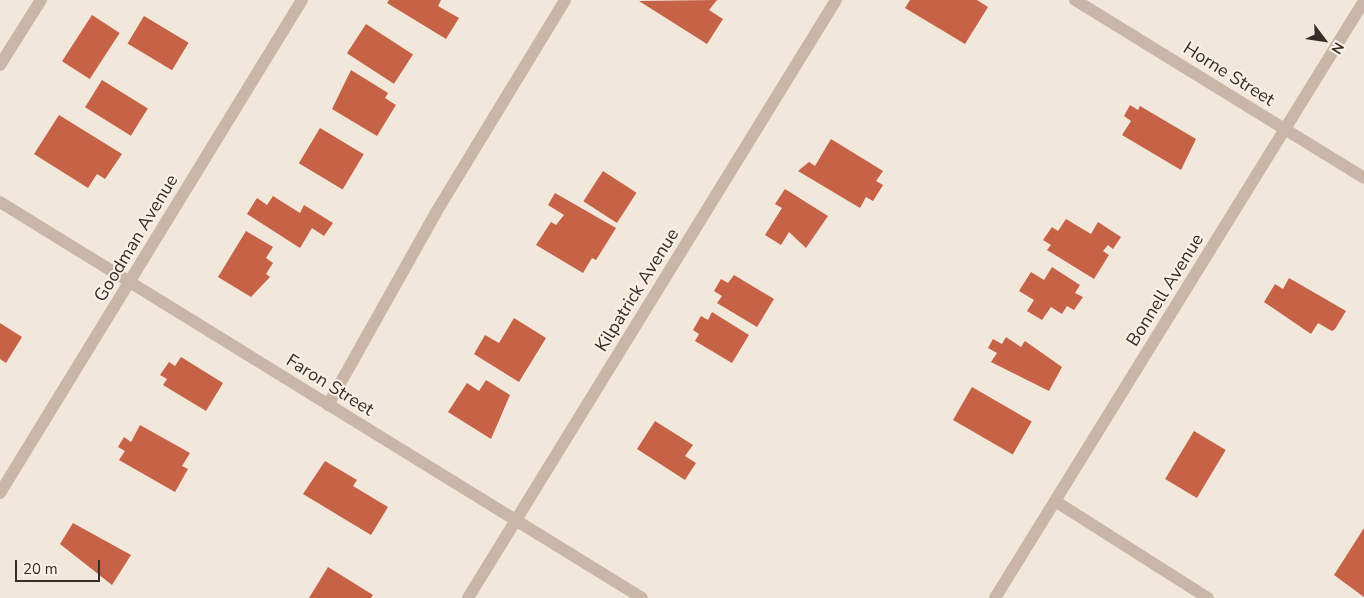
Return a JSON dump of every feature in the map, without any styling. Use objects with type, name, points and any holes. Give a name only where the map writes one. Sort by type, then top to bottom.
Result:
[{"type":"street","points":[[0,65],[41,0]]},
{"type":"street","name":"Goodman Avenue","points":[[0,494],[302,0]]},
{"type":"street","points":[[328,405],[435,214],[565,0]]},
{"type":"street","name":"Kilpatrick Avenue","points":[[468,598],[836,0]]},
{"type":"street","name":"Horne Street","points":[[1075,0],[1364,178]]},
{"type":"street","name":"Bonnell Avenue","points":[[995,598],[1364,0]]},
{"type":"street","name":"Faron Street","points":[[0,202],[642,598]]},
{"type":"street","points":[[1055,501],[1208,598]]},
{"type":"building","points":[[389,0],[441,0],[438,6],[459,18],[446,39],[387,3]]},
{"type":"building","points":[[717,0],[709,10],[723,19],[707,44],[639,1]]},
{"type":"building","points":[[910,0],[977,0],[988,7],[965,44],[905,8]]},
{"type":"building","points":[[92,15],[120,33],[90,79],[62,61]]},
{"type":"building","points":[[144,16],[189,43],[172,70],[128,43]]},
{"type":"building","points":[[366,24],[413,54],[394,84],[347,53]]},
{"type":"building","points":[[351,70],[388,93],[385,98],[396,105],[377,136],[332,109]]},
{"type":"building","points":[[102,80],[148,109],[131,136],[85,107]]},
{"type":"building","points":[[1130,105],[1138,110],[1140,106],[1196,139],[1181,170],[1122,135],[1131,121],[1124,116]]},
{"type":"building","points":[[59,115],[122,154],[105,179],[97,174],[88,188],[34,154]]},
{"type":"building","points":[[320,128],[364,154],[343,189],[299,163]]},
{"type":"building","points":[[831,139],[883,171],[876,181],[883,185],[873,201],[866,197],[860,208],[798,171],[809,162],[815,166]]},
{"type":"building","points":[[603,171],[637,193],[617,223],[583,201]]},
{"type":"building","points":[[785,189],[828,216],[806,248],[789,232],[781,245],[765,235],[782,208],[775,204]]},
{"type":"building","points":[[555,193],[616,228],[596,260],[592,258],[583,273],[536,245],[551,222],[556,225],[564,215],[548,205]]},
{"type":"building","points":[[273,196],[300,213],[304,205],[333,223],[324,236],[312,228],[300,248],[247,214],[257,198],[267,205]]},
{"type":"building","points":[[1066,219],[1091,234],[1098,222],[1121,237],[1113,249],[1108,245],[1103,251],[1109,255],[1094,279],[1047,250],[1051,245],[1043,240],[1052,227],[1058,231]]},
{"type":"building","points":[[246,231],[273,247],[266,258],[273,263],[266,274],[270,277],[251,297],[218,277]]},
{"type":"building","points":[[1052,267],[1080,285],[1075,293],[1083,297],[1074,310],[1067,306],[1062,314],[1051,307],[1042,320],[1027,311],[1034,300],[1019,291],[1031,272],[1044,280]]},
{"type":"building","points":[[734,275],[774,299],[757,327],[717,303],[722,296],[714,291],[721,279],[728,283]]},
{"type":"building","points":[[1289,278],[1346,311],[1335,329],[1332,331],[1318,323],[1311,334],[1264,302],[1275,284],[1283,289]]},
{"type":"building","points":[[712,312],[749,335],[732,363],[695,341],[699,334],[693,330],[701,316],[708,320]]},
{"type":"building","points":[[514,318],[546,338],[519,382],[474,354],[485,335],[499,343]]},
{"type":"building","points":[[0,323],[22,337],[6,363],[0,359]]},
{"type":"building","points":[[1006,337],[1021,347],[1025,341],[1062,367],[1049,391],[991,362],[997,353],[988,348],[993,339],[1002,344]]},
{"type":"building","points":[[181,357],[223,383],[206,411],[163,385],[167,379],[160,375],[169,362],[175,366]]},
{"type":"building","points":[[486,380],[510,395],[491,439],[448,412],[467,383],[479,391]]},
{"type":"building","points":[[972,387],[1032,421],[1013,454],[953,420]]},
{"type":"building","points":[[655,421],[693,445],[685,456],[696,463],[685,480],[637,449]]},
{"type":"building","points":[[140,425],[190,453],[182,466],[188,469],[175,492],[119,460],[125,451],[118,447],[124,437],[131,442]]},
{"type":"building","points":[[1194,431],[1226,450],[1197,498],[1165,479]]},
{"type":"building","points":[[325,461],[357,480],[353,486],[388,507],[371,535],[303,494]]},
{"type":"building","points":[[73,523],[131,555],[112,585],[60,544]]},
{"type":"building","points":[[1364,528],[1364,597],[1334,575]]},
{"type":"building","points":[[328,567],[373,595],[371,598],[309,598]]}]
